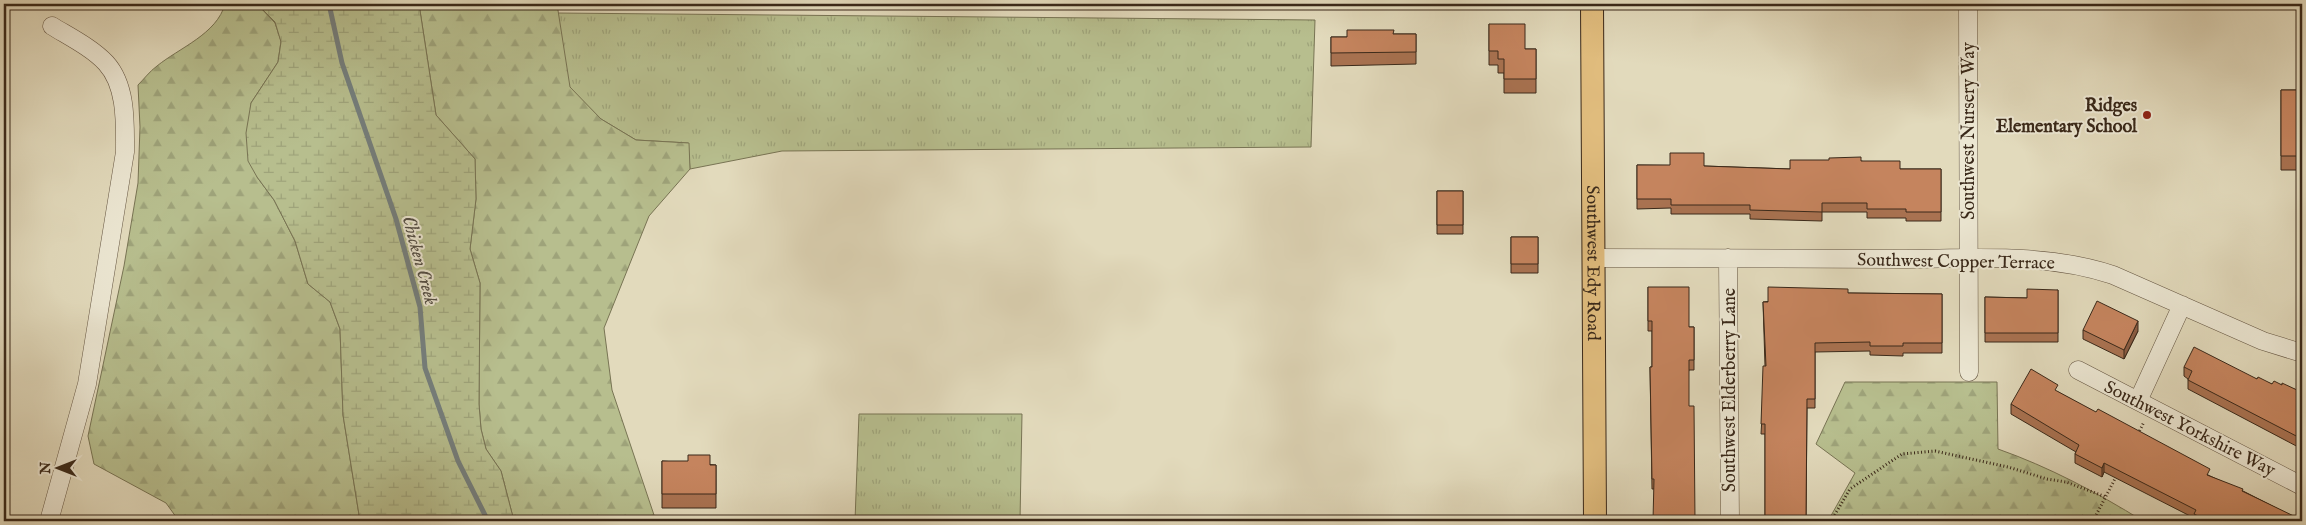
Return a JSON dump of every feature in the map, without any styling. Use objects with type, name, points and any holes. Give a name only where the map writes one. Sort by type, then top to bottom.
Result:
[{"type":"main road","name":"Southwest Edy Road","points":[[1592,4],[1595,521]]},
{"type":"street","name":"Southwest Nursery Way","points":[[1968,4],[1969,372]]},
{"type":"street","points":[[49,521],[87,384],[125,152],[126,127],[118,84],[107,64],[52,26]]},
{"type":"street","name":"Southwest Copper Terrace","points":[[1593,258],[1969,258],[2037,260],[2088,266],[2263,341],[2302,353]]},
{"type":"street","name":"Southwest Elderberry Lane","points":[[1728,258],[1730,521]]},
{"type":"street","points":[[2145,405],[2182,305]]},
{"type":"street","name":"Southwest Yorkshire Way","points":[[2078,370],[2302,486]]},
{"type":"path","points":[[2135,440],[2145,405]]},
{"type":"path","points":[[1831,521],[1850,489],[1902,454],[1909,452],[1935,452],[2008,467],[2047,480],[2066,482],[2105,498]]},
{"type":"path","points":[[2093,521],[2118,473]]},
{"type":"green space","points":[[225,4],[257,4],[275,23],[281,41],[278,62],[251,103],[257,177],[274,200],[295,241],[308,284],[330,302],[340,329],[343,415],[360,521],[179,521],[166,503],[94,464],[88,436],[124,266],[138,183],[140,127],[138,85],[154,68],[206,32],[221,15]]},
{"type":"green space","points":[[257,4],[419,4],[436,115],[475,159],[476,199],[470,249],[480,283],[479,404],[481,429],[486,449],[501,471],[514,521],[360,521],[343,415],[340,329],[330,302],[308,284],[295,241],[274,200],[248,161],[246,133],[251,103],[278,62],[281,42],[275,22]]},
{"type":"green space","points":[[419,4],[557,4],[570,87],[601,119],[636,140],[689,143],[690,169],[649,216],[604,328],[612,390],[656,521],[514,521],[501,471],[486,449],[481,429],[479,404],[480,283],[470,249],[476,199],[475,159],[436,115]]},
{"type":"green space","points":[[557,13],[1315,20],[1311,147],[782,151],[690,169],[688,143],[636,140],[601,119],[569,87]]},
{"type":"green space","points":[[1845,382],[1997,382],[1998,449],[2072,481],[2143,521],[1828,521],[1855,473],[1816,444]]},
{"type":"green space","points":[[859,414],[1022,414],[1020,521],[855,521]]},
{"type":"building","points":[[2302,22],[2301,224],[2301,156],[2281,156],[2281,90],[2300,90],[2300,23]]},
{"type":"building","points":[[1489,24],[1525,24],[1525,49],[1536,49],[1536,79],[1504,79],[1504,59],[1498,59],[1498,51],[1489,51]]},
{"type":"building","points":[[1347,30],[1394,30],[1393,34],[1416,34],[1416,52],[1331,53],[1331,37],[1347,37]]},
{"type":"building","points":[[1670,153],[1704,153],[1704,166],[1790,169],[1790,160],[1829,160],[1829,158],[1861,157],[1861,161],[1900,161],[1900,169],[1941,169],[1941,212],[1906,212],[1906,209],[1867,209],[1867,203],[1822,203],[1822,212],[1750,210],[1750,205],[1671,205],[1671,199],[1637,199],[1637,165],[1670,165]]},
{"type":"building","points":[[1437,191],[1463,191],[1463,225],[1437,225]]},
{"type":"building","points":[[1511,237],[1538,237],[1538,264],[1511,264]]},
{"type":"building","points":[[1648,287],[1689,287],[1689,327],[1694,327],[1694,360],[1689,360],[1689,406],[1694,406],[1695,521],[1653,521],[1654,479],[1652,479],[1650,367],[1652,367],[1652,321],[1648,321]]},
{"type":"building","points":[[1768,287],[1848,289],[1848,293],[1942,294],[1942,343],[1903,343],[1903,346],[1870,346],[1870,342],[1815,343],[1815,399],[1807,399],[1806,520],[1765,520],[1765,424],[1761,424],[1763,366],[1766,366],[1763,302],[1768,302]]},
{"type":"building","points":[[2027,289],[2058,290],[2058,333],[1985,333],[1985,297],[2027,298]]},
{"type":"building","points":[[2097,301],[2138,321],[2124,350],[2083,330]]},
{"type":"building","points":[[2194,347],[2257,379],[2258,377],[2272,384],[2274,381],[2282,385],[2282,383],[2302,391],[2302,439],[2188,380],[2192,371],[2184,367]]},
{"type":"building","points":[[2031,369],[2058,385],[2055,390],[2096,412],[2098,409],[2210,469],[2207,475],[2243,489],[2242,491],[2302,521],[2208,521],[2194,514],[2196,510],[2104,463],[2102,468],[2075,454],[2079,445],[2011,404]]},
{"type":"building","points":[[688,455],[710,455],[710,465],[716,465],[716,494],[662,494],[662,461],[688,461]]},
{"type":"building","points":[[758,519],[806,519],[806,521],[758,521]]},
{"type":"waterway","name":"Chicken Creek","points":[[329,4],[342,63],[396,219],[420,307],[425,368],[458,461],[488,521]]},
{"type":"place","name":"Ridges Elementary School","points":[[2147,115]]}]
